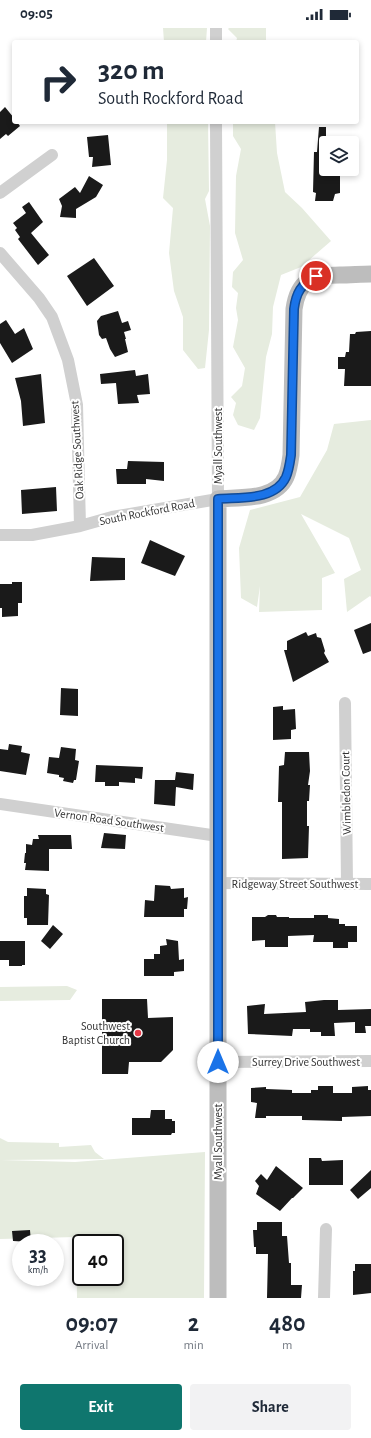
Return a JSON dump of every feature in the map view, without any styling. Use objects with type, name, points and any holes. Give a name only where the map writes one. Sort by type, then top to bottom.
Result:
[{"type":"street","points":[[216,28],[216,40]]},
{"type":"street","name":"Myall Southwest","points":[[216,124],[218,499],[218,1298]]},
{"type":"street","points":[[0,193],[52,155]]},
{"type":"street","name":"Oak Ridge Southwest","points":[[0,253],[39,298],[52,317],[68,360],[77,405],[80,526]]},
{"type":"street","name":"South Rockford Road","points":[[0,535],[32,535],[80,526],[112,517],[218,499],[248,497],[269,493],[277,488],[286,476],[291,455],[295,298],[302,285],[316,276],[371,274]]},
{"type":"street","name":"Wimbledon Court","points":[[345,703],[347,884]]},
{"type":"street","name":"Vernon Road Southwest","points":[[0,804],[218,836]]},
{"type":"street","name":"Ridgeway Street Southwest","points":[[218,884],[371,884]]},
{"type":"street","name":"Surrey Drive Southwest","points":[[218,1062],[371,1062]]},
{"type":"street","points":[[324,1298],[326,1229]]},
{"type":"shaded area","points":[[163,28],[207,28],[206,40],[164,40]]},
{"type":"shaded area","points":[[266,28],[266,40],[236,40],[237,38],[228,29]]},
{"type":"shaded area","points":[[167,124],[208,124],[209,191],[205,199],[210,226],[209,330],[205,368],[198,369],[183,350],[183,317],[174,291],[169,253],[173,208],[163,198],[167,160]]},
{"type":"shaded area","points":[[233,124],[275,124],[277,153],[285,192],[302,208],[331,241],[301,267],[281,275],[273,307],[272,334],[266,357],[260,418],[254,430],[238,425],[233,415],[236,403],[231,397],[242,386],[245,368],[233,347],[238,320],[236,308],[238,293],[232,287],[233,272],[243,260],[235,233],[236,176],[241,149],[233,136]]},
{"type":"shaded area","points":[[371,420],[371,597],[370,596],[347,612],[344,579],[361,570],[349,538],[301,514],[335,573],[322,578],[322,610],[259,612],[260,586],[257,607],[241,598],[239,548],[250,510],[300,497],[327,450],[334,424]]},
{"type":"shaded area","points":[[67,986],[77,990],[70,1000],[0,1001],[0,987]]},
{"type":"shaded area","points":[[0,1138],[8,1142],[59,1143],[59,1147],[91,1145],[95,1152],[104,1159],[1,1160],[75,1162],[205,1152],[204,1298],[77,1298],[77,1286],[124,1286],[124,1234],[72,1234],[72,1237],[64,1237],[64,1234],[12,1234],[12,1239],[0,1239]]},
{"type":"building","points":[[5,107],[12,116],[12,124],[18,124],[20,126],[8,136],[6,134],[0,139],[0,112]]},
{"type":"building","points":[[319,127],[326,127],[326,136],[319,136],[319,176],[340,176],[340,193],[335,194],[333,201],[315,201],[316,193],[313,192],[314,152],[317,152]]},
{"type":"building","points":[[108,135],[111,165],[92,167],[93,157],[89,157],[87,137]]},
{"type":"building","points":[[89,176],[103,185],[96,197],[76,209],[76,218],[60,217],[62,206],[59,199],[75,187],[80,193]]},
{"type":"building","points":[[29,202],[43,222],[31,233],[49,255],[38,265],[18,239],[20,237],[15,230],[17,228],[13,223],[26,213],[22,207]]},
{"type":"building","points":[[94,258],[114,286],[87,306],[67,276]]},
{"type":"building","points":[[118,311],[122,323],[128,321],[131,330],[124,332],[128,352],[115,357],[106,338],[102,339],[99,335],[97,321],[101,316]]},
{"type":"building","points":[[6,320],[15,334],[24,328],[33,349],[12,363],[0,343],[0,324]]},
{"type":"building","points":[[371,331],[371,386],[344,386],[345,369],[338,369],[338,357],[345,357],[346,352],[349,352],[350,334]]},
{"type":"building","points":[[135,370],[136,376],[148,374],[150,394],[137,395],[139,403],[118,404],[116,383],[101,384],[100,374]]},
{"type":"building","points":[[41,374],[45,423],[23,426],[21,401],[15,378]]},
{"type":"building","points":[[128,461],[164,462],[164,481],[146,479],[146,484],[117,484],[116,469],[127,469]]},
{"type":"building","points":[[56,487],[57,511],[22,514],[21,490]]},
{"type":"building","points":[[150,540],[185,556],[175,576],[141,563]]},
{"type":"building","points":[[92,557],[125,558],[125,580],[90,581]]},
{"type":"building","points":[[12,582],[22,582],[22,603],[18,603],[18,616],[2,617],[2,608],[0,608],[0,584],[12,584]]},
{"type":"building","points":[[371,623],[371,651],[363,654],[354,630]]},
{"type":"building","points":[[306,632],[308,636],[316,633],[317,637],[321,638],[325,651],[324,653],[329,662],[293,682],[284,650],[287,650],[287,641]]},
{"type":"building","points":[[61,688],[78,689],[78,716],[60,715]]},
{"type":"building","points":[[283,706],[283,710],[295,709],[296,729],[291,730],[291,739],[273,740],[273,707]]},
{"type":"building","points":[[9,744],[22,746],[21,752],[30,754],[26,775],[0,771],[0,749],[8,750]]},
{"type":"building","points":[[61,747],[76,749],[75,760],[79,761],[76,780],[74,780],[73,783],[63,781],[64,778],[59,777],[59,775],[47,773],[49,757],[59,758]]},
{"type":"building","points":[[285,752],[309,752],[310,771],[308,785],[310,785],[309,801],[307,801],[307,826],[309,826],[308,858],[282,859],[282,802],[278,802],[279,766],[284,765]]},
{"type":"building","points":[[96,765],[143,767],[142,779],[135,778],[135,783],[119,782],[119,786],[105,786],[105,782],[95,782]]},
{"type":"building","points":[[176,772],[194,774],[193,790],[176,787],[175,806],[154,804],[155,780],[175,780]]},
{"type":"building","points":[[104,833],[126,835],[125,849],[101,848]]},
{"type":"building","points":[[38,835],[71,835],[72,849],[49,849],[49,871],[25,870],[26,863],[24,863],[26,844],[32,845],[33,839],[39,839]]},
{"type":"building","points":[[155,885],[170,886],[171,889],[184,888],[184,898],[188,897],[187,909],[184,909],[184,917],[144,917],[145,900],[154,901]]},
{"type":"building","points":[[27,888],[46,889],[46,894],[49,895],[48,925],[27,925],[27,918],[24,918],[24,896],[27,896]]},
{"type":"building","points":[[268,915],[289,918],[314,918],[314,915],[328,915],[328,918],[339,919],[339,924],[345,924],[345,926],[357,926],[357,942],[348,942],[348,948],[333,948],[333,942],[313,942],[314,935],[288,936],[288,947],[265,947],[265,940],[252,941],[252,917],[265,917]]},
{"type":"building","points":[[53,925],[63,934],[50,949],[41,941]]},
{"type":"building","points":[[166,939],[178,941],[179,960],[184,959],[184,971],[174,972],[174,976],[144,976],[144,959],[154,959],[154,954],[160,954],[160,946],[167,945]]},
{"type":"building","points":[[0,941],[25,941],[25,965],[9,966],[9,960],[0,960]]},
{"type":"building","points":[[102,999],[147,999],[148,1018],[173,1017],[173,1050],[161,1062],[129,1062],[128,1074],[102,1074]]},
{"type":"building","points":[[338,1000],[338,1010],[371,1009],[371,1026],[365,1026],[366,1033],[355,1033],[355,1022],[334,1023],[335,1036],[321,1036],[321,1032],[310,1032],[310,1029],[293,1029],[292,1036],[248,1034],[247,1006],[265,1004],[264,1014],[306,1012],[305,1002]]},
{"type":"building","points":[[318,1086],[333,1086],[333,1093],[352,1093],[352,1087],[368,1086],[368,1090],[371,1090],[371,1116],[342,1117],[342,1121],[302,1120],[302,1116],[266,1116],[266,1118],[255,1118],[257,1103],[251,1102],[251,1088],[266,1087],[266,1089],[292,1090],[292,1093],[311,1093],[311,1090],[318,1090]]},
{"type":"building","points":[[151,1110],[165,1110],[165,1119],[172,1119],[172,1121],[175,1121],[175,1133],[172,1133],[171,1135],[132,1135],[132,1118],[150,1118]]},
{"type":"building","points":[[309,1158],[321,1158],[322,1161],[343,1160],[343,1185],[309,1185]]},
{"type":"building","points":[[276,1166],[303,1188],[280,1211],[256,1194],[259,1186],[255,1181],[261,1174],[267,1180]]},
{"type":"building","points":[[371,1170],[371,1188],[358,1199],[350,1190]]},
{"type":"building","points":[[257,1222],[282,1222],[282,1236],[287,1236],[289,1263],[291,1263],[291,1285],[302,1285],[301,1298],[267,1298],[268,1254],[256,1254],[253,1230],[257,1230]]},
{"type":"building","points":[[30,1230],[30,1234],[12,1234],[12,1231]]},
{"type":"building","points":[[355,1264],[371,1264],[371,1293],[353,1295],[353,1271],[355,1271]]},
{"type":"place","name":"Southwest Baptist Church","points":[[138,1033]]},
{"type":"route","points":[[218,1062],[218,499],[248,497],[269,493],[277,488],[286,476],[291,455],[292,333],[295,298],[302,285],[316,276]]}]
